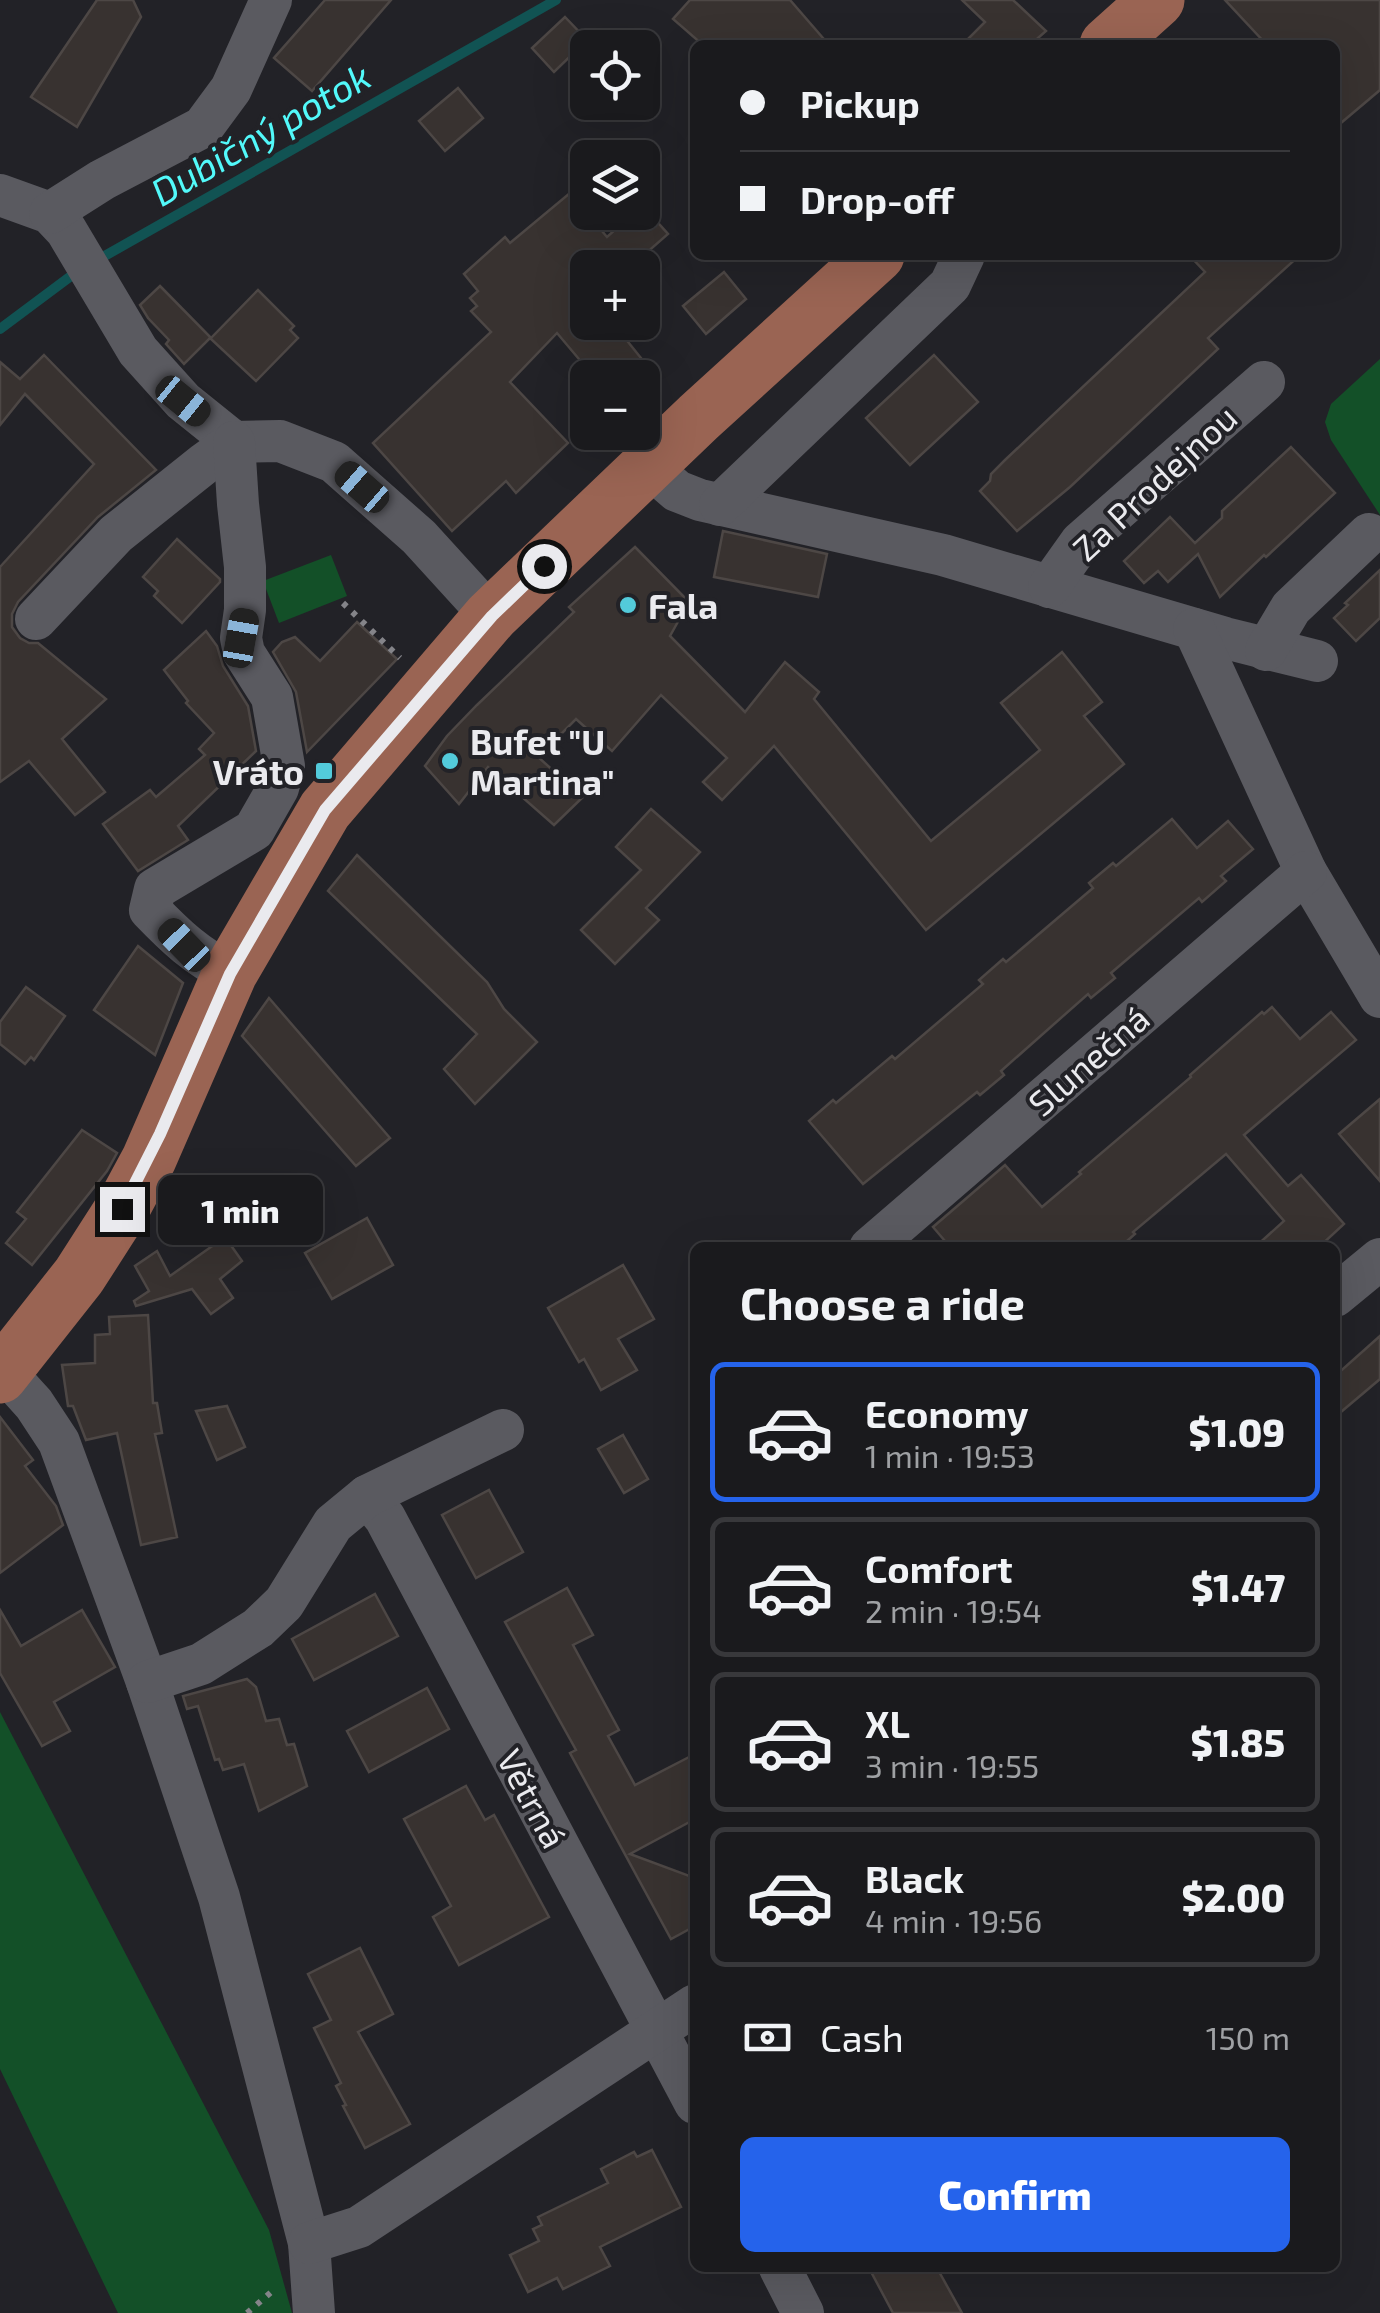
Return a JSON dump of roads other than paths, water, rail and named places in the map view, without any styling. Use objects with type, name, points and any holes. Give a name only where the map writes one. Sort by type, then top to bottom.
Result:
[{"type":"main road","points":[[1113,40],[1157,0]]},
{"type":"main road","points":[[2,1374],[79,1276],[122,1209],[157,1142],[230,974],[325,810],[492,616],[871,260]]},
{"type":"street","points":[[50,213],[102,180],[203,127],[231,90],[271,0]]},
{"type":"street","points":[[0,195],[50,213],[66,230],[138,351],[183,401],[234,442],[245,582],[241,638],[244,653],[272,697],[284,766],[278,788],[254,830],[155,889],[150,910],[184,945],[230,974]]},
{"type":"street","points":[[720,505],[950,285],[962,260]]},
{"type":"street","name":"Za Prodejnou","points":[[1049,586],[1081,542],[1264,382]]},
{"type":"street","points":[[36,618],[116,534],[205,463],[234,442],[280,441],[334,462],[419,537],[492,616]]},
{"type":"street","points":[[648,466],[676,492],[720,505],[943,555],[1194,630],[1272,640],[1318,661]]},
{"type":"street","points":[[1272,640],[1291,608],[1369,534]]},
{"type":"street","points":[[1194,630],[1306,872],[1380,997]]},
{"type":"street","name":"Slunečná","points":[[877,1242],[1306,872]]},
{"type":"street","points":[[1340,1292],[1380,1259]]},
{"type":"street","points":[[2,1374],[34,1404],[59,1442],[219,1897],[309,2243],[314,2313]]},
{"type":"street","points":[[146,1682],[201,1664],[258,1628],[284,1603],[333,1524],[368,1496],[503,1430]]},
{"type":"street","name":"Větrná","points":[[368,1496],[384,1518],[690,2093]]},
{"type":"street","points":[[309,2243],[359,2227],[690,2008]]},
{"type":"street","points":[[782,2272],[803,2313]]},
{"type":"waterway","name":"Dubičný potok","points":[[94,262],[556,0]]},
{"type":"waterway","name":"Dubičný potok","points":[[0,329],[79,270]]},
{"type":"place","name":"Fala","points":[[628,605]]},
{"type":"place","name":"Bufet \"U Martina\"","points":[[450,761]]},
{"type":"place","name":"Vráto","points":[[324,771]]}]
